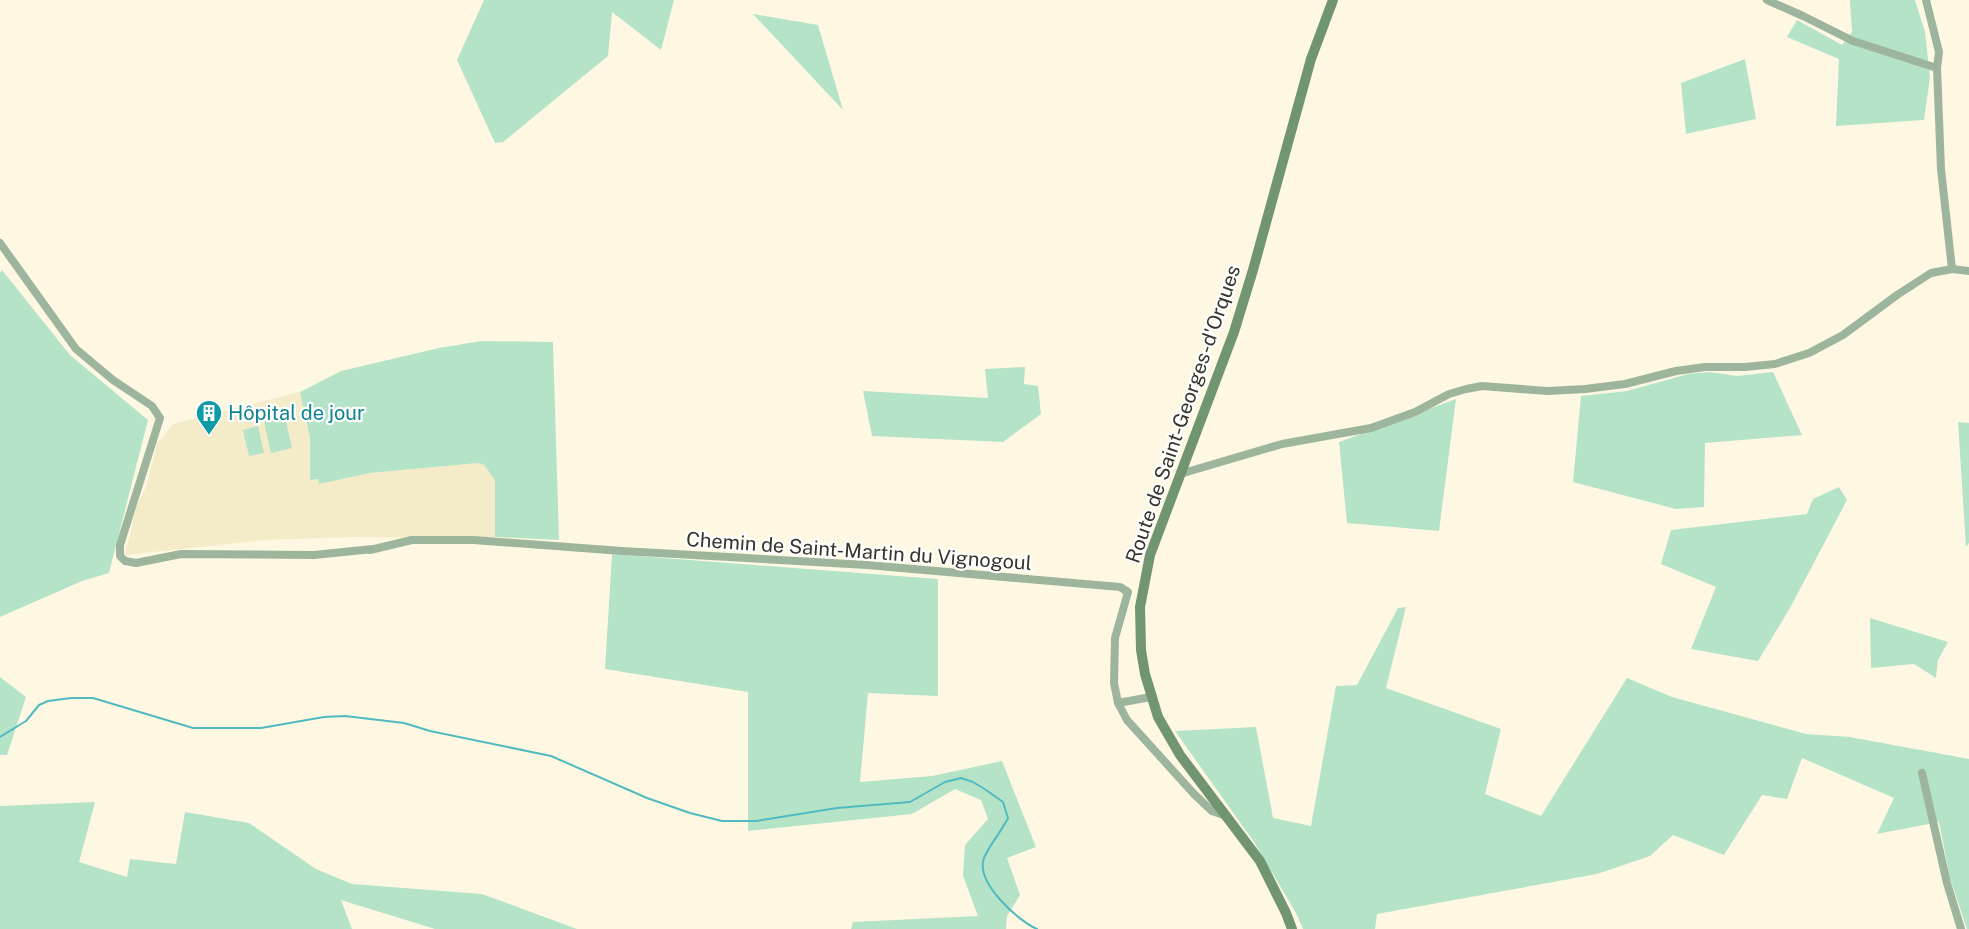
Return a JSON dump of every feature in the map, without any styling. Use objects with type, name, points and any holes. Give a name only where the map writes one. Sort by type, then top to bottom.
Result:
[{"type":"street","name":"Route de Saint-Georges-d'Orques","points":[[1292,929],[1260,861],[1180,755],[1158,717],[1151,697],[1141,650],[1140,607],[1150,555],[1234,332],[1311,59],[1333,0]]},
{"type":"street","points":[[1767,0],[1853,41],[1937,68]]},
{"type":"street","points":[[1926,0],[1939,52],[1937,68],[1941,169],[1952,268]]},
{"type":"street","name":"Chemin de Saint-Martin du Vignogoul","points":[[0,243],[76,349],[99,369],[152,406],[160,418],[120,545],[120,556],[125,561],[136,563],[181,554],[315,555],[370,550],[412,540],[473,540],[867,566],[1120,587],[1128,592],[1115,638],[1114,683],[1118,703],[1127,720],[1194,794],[1212,811],[1226,816]]},
{"type":"street","points":[[1180,474],[1282,444],[1371,428],[1415,412],[1449,394],[1482,386],[1547,391],[1625,384],[1676,370],[1775,364],[1809,354],[1834,340],[1931,273],[1952,268],[1969,271]]},
{"type":"street","points":[[1118,703],[1151,697]]},
{"type":"street","points":[[1922,773],[1947,883],[1961,929]]},
{"type":"shaded area","points":[[300,392],[310,438],[310,480],[318,479],[319,484],[370,473],[478,463],[484,465],[495,480],[495,537],[353,537],[265,540],[125,555],[136,508],[146,487],[157,444],[173,424]]},
{"type":"green space","points":[[484,0],[674,0],[661,50],[612,12],[608,56],[503,142],[495,143],[457,60]]},
{"type":"green space","points":[[1850,0],[1915,0],[1925,32],[1930,77],[1924,120],[1836,126],[1839,59],[1787,37],[1797,20],[1842,45],[1852,32]]},
{"type":"green space","points":[[753,14],[818,25],[843,110]]},
{"type":"green space","points":[[1745,59],[1756,119],[1686,134],[1681,83]]},
{"type":"green space","points":[[2,270],[70,355],[148,420],[109,573],[82,581],[0,617],[0,273]]},
{"type":"green space","points":[[482,341],[553,342],[559,540],[495,537],[495,480],[484,465],[478,463],[370,473],[319,484],[318,479],[310,480],[310,438],[300,392],[341,371],[439,348]]},
{"type":"green space","points":[[1025,367],[1024,384],[1038,386],[1041,414],[1003,442],[872,436],[863,391],[988,398],[985,369]]},
{"type":"green space","points":[[1710,372],[1737,376],[1773,372],[1802,435],[1705,443],[1704,507],[1676,509],[1573,482],[1581,396],[1627,391],[1688,374]]},
{"type":"green space","points":[[1456,399],[1439,531],[1347,523],[1339,442]]},
{"type":"green space","points":[[283,408],[292,448],[271,453],[262,413]]},
{"type":"green space","points":[[1958,422],[1969,423],[1969,543],[1966,547]]},
{"type":"green space","points":[[258,426],[264,453],[249,456],[243,430]]},
{"type":"green space","points":[[1839,487],[1847,500],[1790,608],[1758,661],[1691,649],[1716,587],[1661,564],[1671,530],[1807,514],[1813,499]]},
{"type":"green space","points":[[612,554],[938,579],[938,696],[868,693],[860,782],[932,776],[1002,761],[1036,847],[1007,858],[1020,895],[1007,916],[1006,929],[851,929],[853,922],[978,916],[963,876],[965,845],[988,819],[981,800],[955,789],[912,814],[748,831],[748,692],[605,669]]},
{"type":"green space","points":[[1406,607],[1386,688],[1501,729],[1485,794],[1541,816],[1627,678],[1672,697],[1806,734],[1850,737],[1969,759],[1969,929],[1967,929],[1950,878],[1939,822],[1877,834],[1894,798],[1802,758],[1787,799],[1762,795],[1724,855],[1673,835],[1650,856],[1597,874],[1377,914],[1375,929],[1303,929],[1254,842],[1175,731],[1256,727],[1273,818],[1311,826],[1336,686],[1357,685],[1398,608]]},
{"type":"green space","points":[[1870,618],[1948,642],[1938,660],[1936,678],[1914,664],[1871,668]]},
{"type":"green space","points":[[0,677],[26,697],[7,755],[0,755]]},
{"type":"green space","points":[[95,802],[79,862],[127,877],[130,859],[176,864],[185,812],[249,823],[316,869],[352,884],[482,894],[577,929],[435,929],[341,900],[352,929],[0,929],[0,806]]},
{"type":"waterway","points":[[0,737],[26,721],[39,705],[48,701],[71,698],[93,698],[193,728],[261,728],[324,717],[345,716],[404,723],[430,731],[551,756],[647,798],[722,821],[756,821],[837,808],[910,802],[945,782],[961,778],[973,782],[1003,802],[1008,818],[986,853],[983,868],[986,878],[1000,900],[1019,918],[1037,929]]},
{"type":"place","name":"Hôpital de jour","points":[[209,436]]}]
